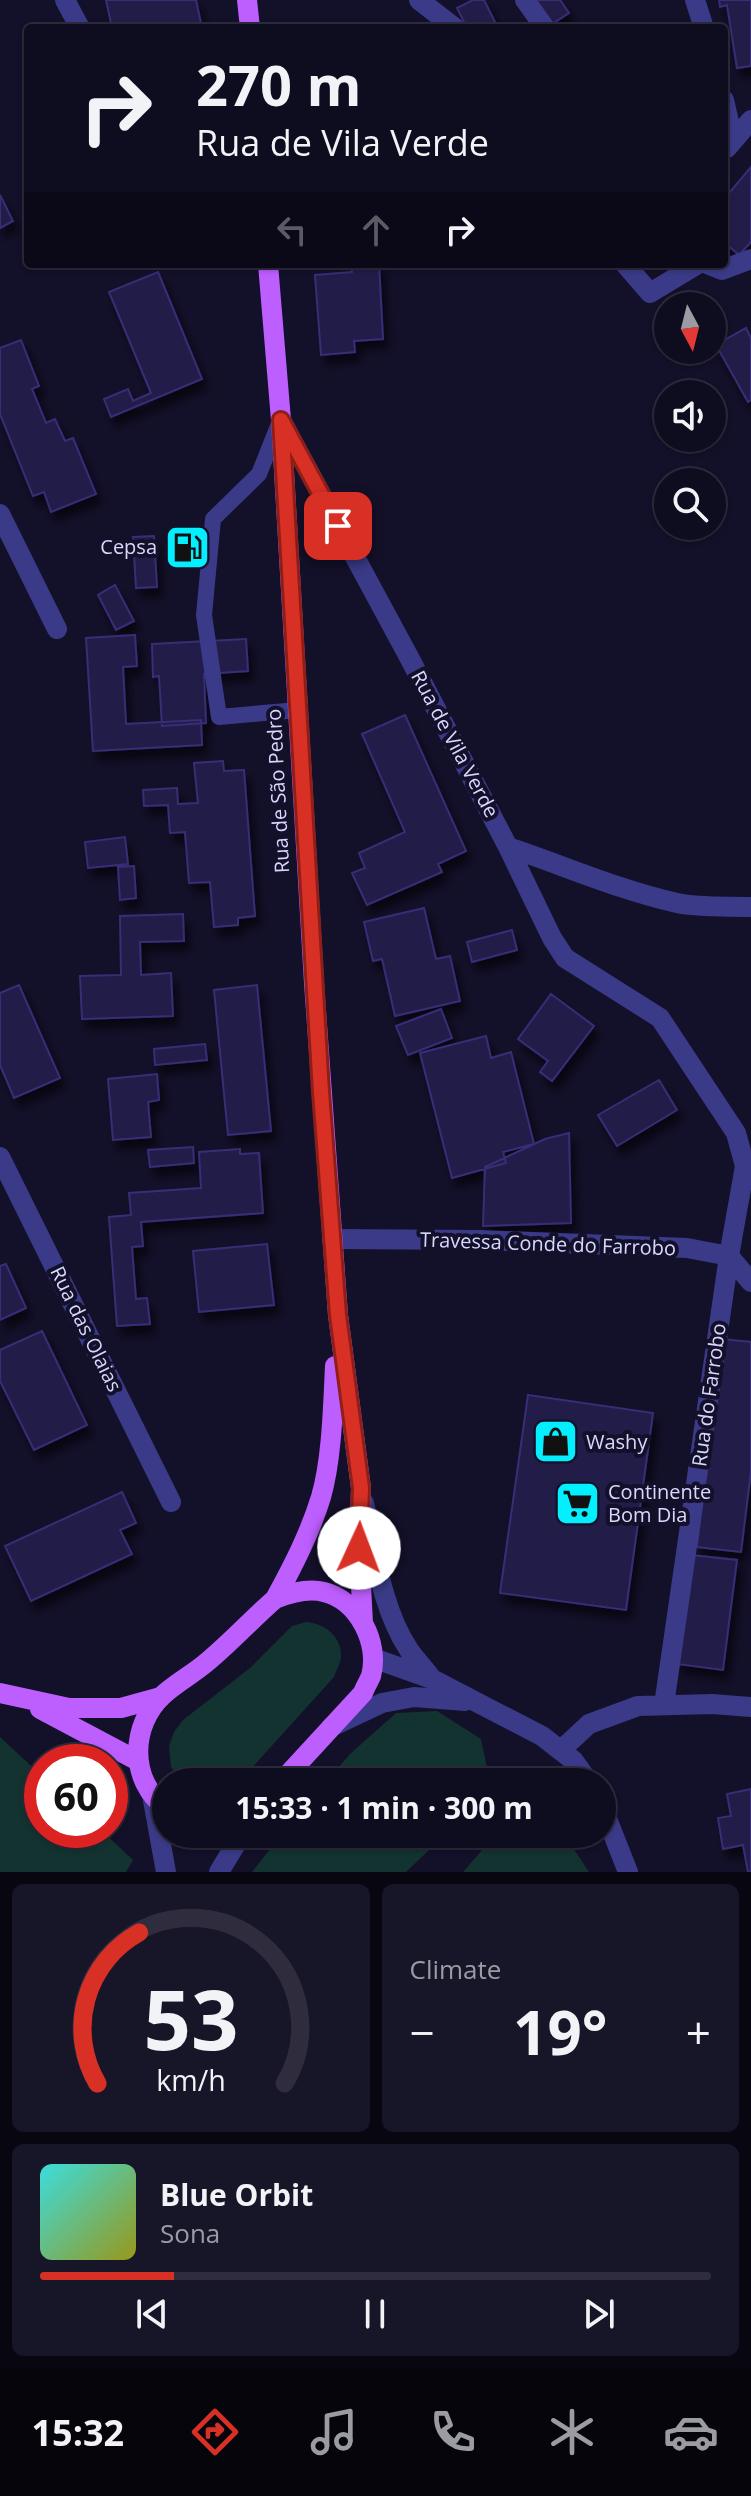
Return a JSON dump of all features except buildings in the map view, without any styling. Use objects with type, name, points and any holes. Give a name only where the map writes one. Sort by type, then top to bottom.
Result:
[{"type":"main road","points":[[250,24],[252,2]]},
{"type":"main road","name":"Rua de São Pedro","points":[[268,268],[281,420],[332,1239],[338,1315],[361,1488],[359,1548],[363,1623],[371,1641],[373,1658]]},
{"type":"main road","name":"Rua de São Pedro","points":[[275,1599],[301,1549],[322,1495],[332,1422],[338,1315]]},
{"type":"main road","points":[[152,1792],[142,1778],[138,1761],[138,1742],[146,1718],[161,1697],[206,1663],[275,1599],[286,1594],[322,1591],[337,1597],[363,1623]]},
{"type":"main road","points":[[294,1768],[363,1693],[371,1676],[373,1658]]},
{"type":"main road","points":[[0,1693],[69,1708],[121,1708],[161,1697]]},
{"type":"main road","points":[[23,1699],[138,1761]]},
{"type":"street","points":[[65,0],[78,24]]},
{"type":"street","points":[[419,0],[450,24]]},
{"type":"street","points":[[525,0],[542,24]]},
{"type":"street","points":[[695,0],[703,24]]},
{"type":"street","points":[[728,146],[751,120]]},
{"type":"street","points":[[728,268],[751,259]]},
{"type":"street","points":[[628,268],[650,293],[691,268]]},
{"type":"street","name":"Rua de Vila Verde","points":[[281,420],[508,847]]},
{"type":"street","points":[[0,514],[57,629]]},
{"type":"street","points":[[508,847],[593,879],[680,903],[751,907]]},
{"type":"street","name":"Rua do Farrobo","points":[[508,847],[552,938],[565,958],[660,1018],[743,1137],[745,1166],[729,1256],[664,1705]]},
{"type":"street","name":"Rua das Olaias","points":[[0,1157],[171,1502]]},
{"type":"street","name":"Travessa Conde do Farrobo","points":[[332,1239],[512,1241],[687,1248],[729,1256]]},
{"type":"street","points":[[729,1256],[751,1282]]},
{"type":"street","points":[[361,1488],[382,1586],[397,1627],[409,1650],[432,1679]]},
{"type":"street","points":[[373,1658],[432,1679],[542,1736],[579,1768]]},
{"type":"street","points":[[331,1727],[382,1703],[414,1697],[476,1702]]},
{"type":"street","points":[[561,1750],[589,1724],[638,1706],[712,1704],[751,1707]]},
{"type":"street","points":[[616,1842],[628,1872]]},
{"type":"street","points":[[164,1848],[166,1872]]},
{"type":"street","points":[[219,1872],[234,1848]]},
{"type":"lane","points":[[281,420],[259,474],[213,519],[204,615],[219,717],[298,710]]},
{"type":"green space","points":[[306,1622],[319,1625],[336,1638],[341,1658],[334,1677],[252,1768],[172,1768],[169,1746],[183,1720],[250,1668],[292,1626]]},
{"type":"green space","points":[[437,1711],[481,1739],[487,1768],[338,1768],[396,1713]]},
{"type":"green space","points":[[0,1737],[24,1759],[24,1848],[120,1848],[133,1860],[126,1872],[0,1872]]},
{"type":"green space","points":[[271,1848],[431,1848],[406,1872],[252,1872]]},
{"type":"green space","points":[[484,1848],[573,1848],[589,1872],[463,1872]]},
{"type":"place","name":"Cepsa","points":[[188,547]]},
{"type":"place","name":"Washy","points":[[555,1442]]},
{"type":"place","name":"Continente Bom Dia","points":[[577,1503]]},
{"type":"route","points":[[338,526],[281,420],[321,1092],[338,1315],[361,1488],[359,1548]]}]
